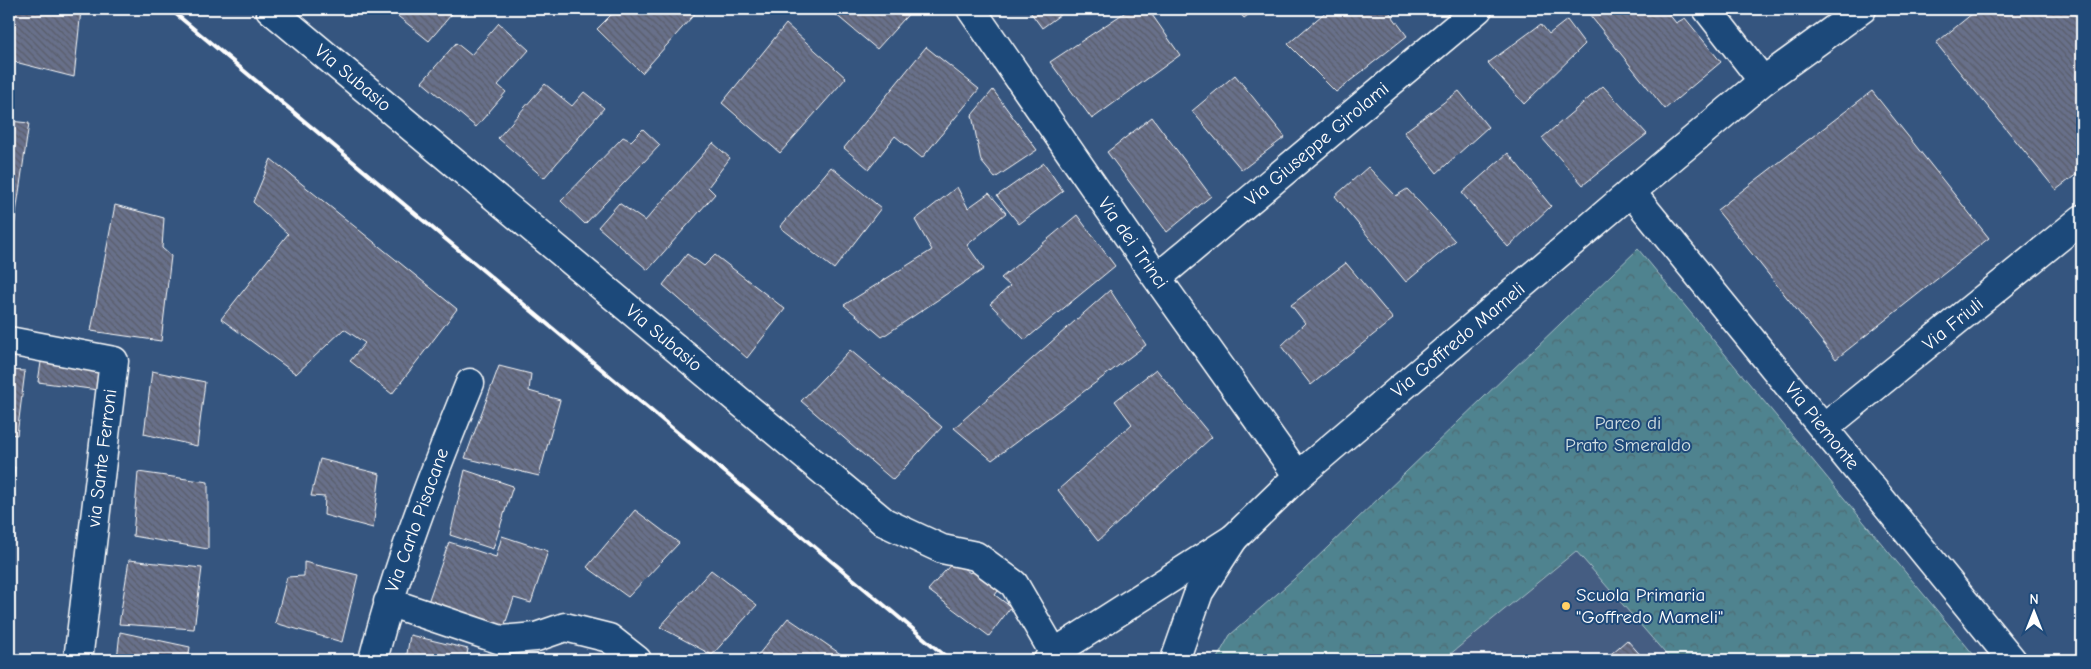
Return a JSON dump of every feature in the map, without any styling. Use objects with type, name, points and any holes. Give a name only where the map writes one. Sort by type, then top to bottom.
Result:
[{"type":"street","name":"Via Subasio","points":[[270,9],[884,522],[942,549],[976,556],[1014,584],[1051,657]]},
{"type":"street","name":"Via dei Trinci","points":[[971,9],[1157,278],[1298,476]]},
{"type":"street","name":"Via Giuseppe Girolami","points":[[1157,278],[1478,9]]},
{"type":"street","points":[[1707,9],[1763,81]]},
{"type":"street","name":"Via Goffredo Mameli","points":[[1051,657],[1234,538],[1298,476],[1631,192],[1763,81],[1862,9]]},
{"type":"street","name":"Via Piemonte","points":[[1631,192],[2012,660]]},
{"type":"street","name":"Via Friuli","points":[[1824,428],[2082,219]]},
{"type":"street","name":"via Sante Ferroni","points":[[9,341],[114,362],[78,660]]},
{"type":"street","name":"Via Carlo Pisacane","points":[[373,660],[388,602],[432,476],[470,383]]},
{"type":"street","points":[[1175,660],[1199,592],[1234,538]]},
{"type":"street","points":[[388,602],[501,640],[536,637],[565,627],[608,638],[637,660]]},
{"type":"shaded area","name":"Scuola Primaria \"Goffredo Mameli\"","points":[[1576,551],[1671,660],[1443,660]]},
{"type":"green space","name":"Parco di Prato Smeraldo","points":[[1638,249],[1978,660],[1671,660],[1576,551],[1443,660],[1216,660],[1230,635],[1302,572]]},
{"type":"building","points":[[9,9],[81,10],[74,77],[15,62],[13,30],[9,30]]},
{"type":"building","points":[[389,9],[456,9],[429,41]]},
{"type":"building","points":[[617,9],[699,9],[642,73],[597,29]]},
{"type":"building","points":[[829,9],[913,9],[877,49]]},
{"type":"building","points":[[1028,9],[1068,9],[1042,28]]},
{"type":"building","points":[[1130,9],[1148,9],[1180,55],[1092,119],[1050,62]]},
{"type":"building","points":[[1236,9],[1256,9],[1244,18]]},
{"type":"building","points":[[1329,9],[1387,9],[1407,36],[1336,92],[1288,44]]},
{"type":"building","points":[[1585,9],[1665,9],[1676,23],[1685,18],[1721,62],[1665,109]]},
{"type":"building","points":[[1978,9],[2082,9],[2082,170],[2056,190],[1936,43]]},
{"type":"building","points":[[1567,20],[1585,44],[1524,104],[1488,63],[1541,24],[1549,34]]},
{"type":"building","points":[[499,23],[529,50],[498,85],[506,92],[476,127],[422,82],[456,43],[471,55]]},
{"type":"building","points":[[786,24],[846,78],[780,153],[722,103]]},
{"type":"building","points":[[926,47],[979,89],[922,158],[895,136],[869,169],[844,148]]},
{"type":"building","points":[[1235,75],[1285,137],[1242,170],[1192,111]]},
{"type":"building","points":[[545,84],[572,106],[584,92],[604,108],[544,178],[498,138]]},
{"type":"building","points":[[1603,86],[1647,134],[1583,185],[1542,138]]},
{"type":"building","points":[[993,90],[1037,150],[995,178],[981,161],[972,115]]},
{"type":"building","points":[[1459,91],[1488,127],[1437,173],[1404,132]]},
{"type":"building","points":[[1872,91],[1989,238],[1836,359],[1717,210]]},
{"type":"building","points":[[1152,117],[1211,196],[1167,232],[1107,152]]},
{"type":"building","points":[[9,121],[29,123],[10,255],[9,255]]},
{"type":"building","points":[[643,129],[660,145],[585,224],[561,201],[623,137],[631,141]]},
{"type":"building","points":[[713,143],[730,158],[708,187],[715,194],[648,270],[598,227],[619,203],[645,221]]},
{"type":"building","points":[[1508,153],[1551,206],[1508,247],[1462,193]]},
{"type":"building","points":[[271,159],[457,309],[392,394],[350,361],[365,343],[344,329],[296,374],[221,319],[288,234],[253,202]]},
{"type":"building","points":[[1044,163],[1063,191],[1019,224],[997,196]]},
{"type":"building","points":[[831,167],[881,208],[834,269],[780,227]]},
{"type":"building","points":[[1368,167],[1396,196],[1407,189],[1455,241],[1406,282],[1335,196]]},
{"type":"building","points":[[957,187],[968,208],[989,193],[1006,213],[967,245],[984,269],[882,337],[844,305],[932,250],[915,220]]},
{"type":"building","points":[[115,205],[164,218],[162,248],[171,256],[161,341],[91,331]]},
{"type":"building","points":[[1077,215],[1115,266],[1025,340],[990,304],[1010,286],[1001,278]]},
{"type":"building","points":[[687,254],[704,266],[715,255],[785,309],[747,358],[663,285]]},
{"type":"building","points":[[1346,263],[1393,319],[1311,385],[1281,346],[1305,323],[1291,305]]},
{"type":"building","points":[[1110,290],[1146,345],[992,460],[954,428]]},
{"type":"building","points":[[850,350],[942,427],[893,480],[801,401]]},
{"type":"building","points":[[42,356],[99,366],[98,390],[38,382]]},
{"type":"building","points":[[499,366],[531,374],[529,391],[560,400],[539,476],[465,458]]},
{"type":"building","points":[[1156,369],[1212,437],[1098,541],[1058,490],[1132,424],[1115,401]]},
{"type":"building","points":[[9,370],[25,371],[17,435],[9,434]]},
{"type":"building","points":[[152,371],[205,382],[197,446],[144,434]]},
{"type":"building","points":[[320,459],[380,474],[373,528],[324,515],[325,497],[311,496]]},
{"type":"building","points":[[9,467],[15,467],[9,511]]},
{"type":"building","points":[[465,470],[513,486],[493,549],[450,535]]},
{"type":"building","points":[[138,472],[208,482],[208,549],[133,536]]},
{"type":"building","points":[[635,510],[679,543],[628,597],[587,567]]},
{"type":"building","points":[[502,536],[548,551],[531,603],[514,598],[503,630],[427,605],[449,542],[496,557]]},
{"type":"building","points":[[129,560],[202,568],[194,629],[119,624]]},
{"type":"building","points":[[954,561],[970,573],[977,565],[1001,587],[995,595],[1011,607],[989,636],[928,590]]},
{"type":"building","points":[[304,562],[358,575],[342,642],[275,623],[287,577],[304,576]]},
{"type":"building","points":[[711,570],[757,605],[712,655],[660,627]]},
{"type":"building","points":[[788,618],[845,657],[843,660],[754,660]]},
{"type":"building","points":[[120,632],[190,647],[188,660],[117,660]]},
{"type":"building","points":[[410,635],[468,649],[466,660],[406,660]]},
{"type":"building","points":[[1627,640],[1645,660],[1604,660]]},
{"type":"railway","points":[[170,9],[950,660]]},
{"type":"place","name":"Scuola Primaria \"Goffredo Mameli\"","points":[[1566,606]]}]
